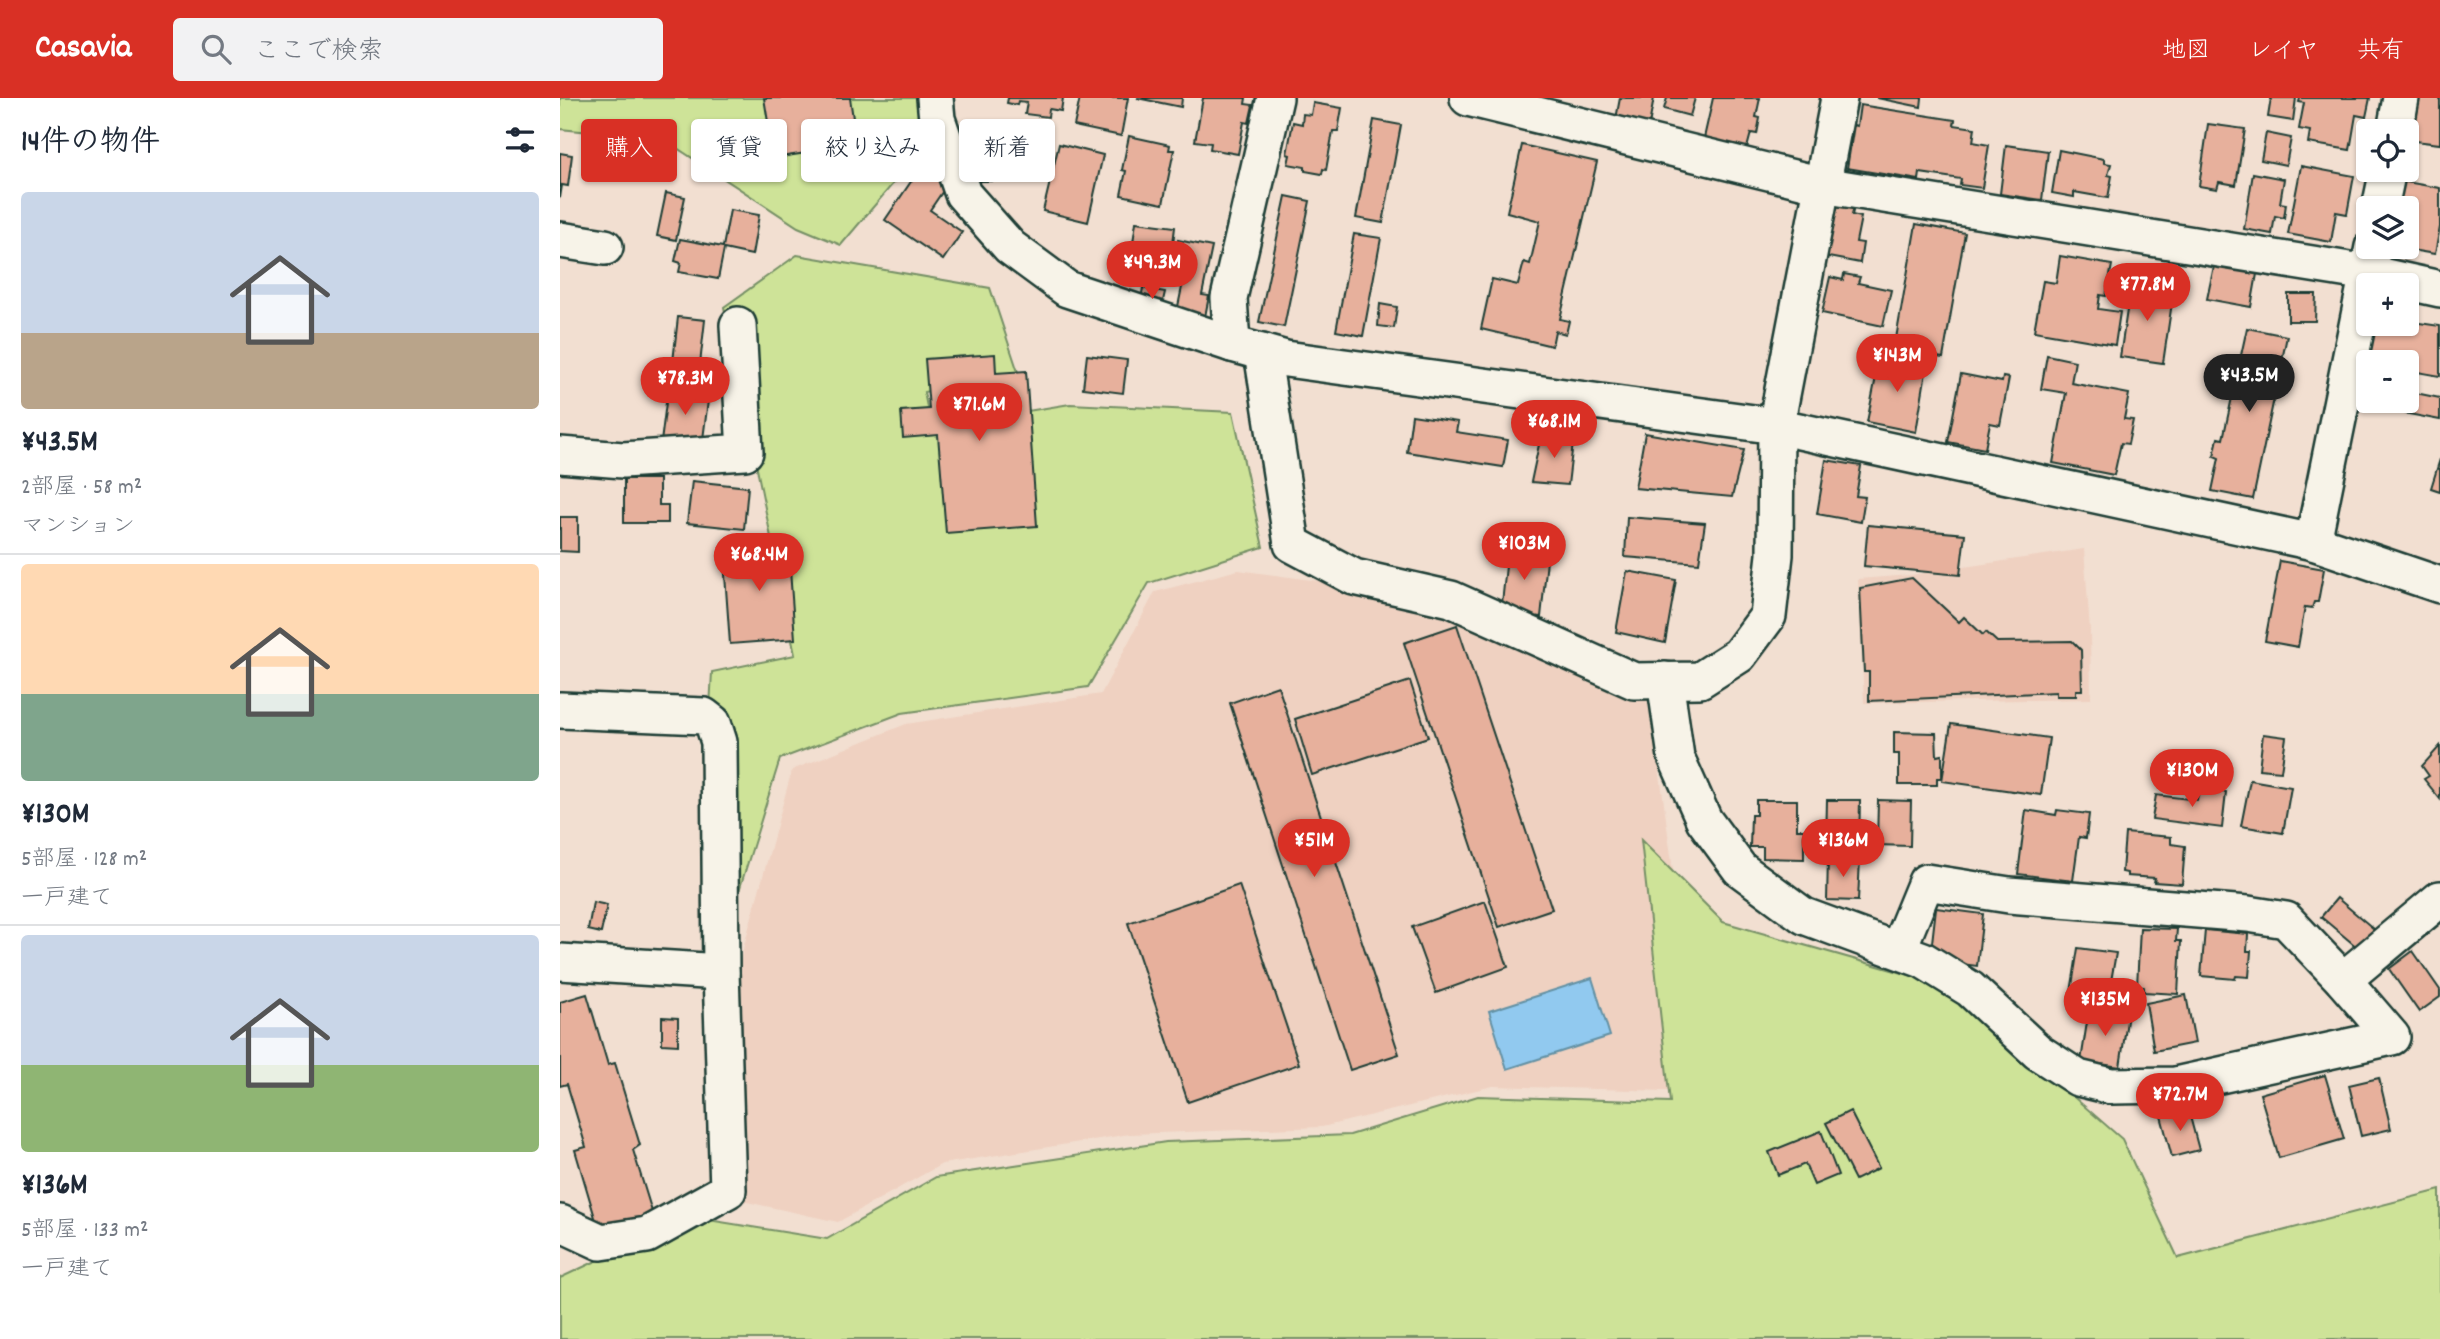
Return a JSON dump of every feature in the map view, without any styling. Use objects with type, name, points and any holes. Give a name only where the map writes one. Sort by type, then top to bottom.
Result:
[{"type":"street","points":[[934,98],[937,119],[963,194],[1010,247],[1067,289],[1247,348],[1286,359],[1776,426],[2312,542],[2440,585]]},
{"type":"street","points":[[1275,98],[1229,298],[1247,348],[1292,544],[1354,577],[1451,599],[1634,681],[1700,680],[1739,655],[1768,616],[1774,555],[1776,426],[1839,98]]},
{"type":"street","points":[[1468,98],[1822,185],[2371,260],[2440,289]]},
{"type":"street","points":[[2397,119],[2401,98]]},
{"type":"street","points":[[560,240],[606,247]]},
{"type":"street","points":[[2312,542],[2371,260]]},
{"type":"street","points":[[560,456],[622,460],[745,452],[738,325]]},
{"type":"street","points":[[1665,680],[1675,757],[1704,820],[1740,869],[1804,916],[1923,960],[1970,989],[2038,1052],[2078,1077],[2112,1086],[2175,1085],[2392,1037],[2286,920],[2248,914],[2009,895],[1926,882],[1898,950]]},
{"type":"street","points":[[560,710],[704,716],[713,723],[719,742],[721,972],[728,1190],[647,1235],[601,1242],[560,1223]]},
{"type":"street","points":[[2343,980],[2440,899]]},
{"type":"street","points":[[560,962],[721,972]]},
{"type":"shaded area","points":[[2084,549],[2090,630],[2091,699],[1864,703],[1858,579],[1911,575]]},
{"type":"shaded area","points":[[1238,570],[1326,582],[1454,613],[1650,701],[1703,1092],[1493,1086],[1322,1127],[1130,1134],[942,1164],[838,1222],[738,1200],[739,964],[792,770],[906,724],[1101,694],[1155,592]]},
{"type":"green space","points":[[560,98],[923,98],[926,119],[801,119],[801,182],[894,182],[841,245],[798,227],[729,182],[787,182],[787,119],[691,119],[691,157],[677,148],[677,119],[581,119],[581,131],[560,129]]},
{"type":"green space","points":[[797,255],[990,288],[1018,372],[924,392],[931,427],[1070,404],[1233,412],[1263,547],[1149,583],[1088,687],[902,713],[780,759],[725,936],[708,742],[712,672],[795,655],[724,307]]},
{"type":"green space","points":[[1641,840],[1723,922],[1945,985],[2122,1139],[2178,1258],[2440,1190],[2440,1339],[560,1339],[560,1278],[690,1217],[827,1239],[936,1177],[1166,1142],[1350,1135],[1478,1096],[1670,1102]]},
{"type":"water","points":[[1592,978],[1610,1036],[1507,1069],[1489,1011]]},
{"type":"building","points":[[764,98],[850,98],[853,119],[801,119],[801,154],[787,156],[787,119],[768,119]]},
{"type":"building","points":[[1008,98],[1063,98],[1061,111],[1049,109],[1048,117],[1025,114],[1027,102],[1018,101],[1017,105],[1007,103]]},
{"type":"building","points":[[1080,98],[1128,98],[1121,136],[1074,126]]},
{"type":"building","points":[[1137,98],[1182,98],[1181,107]]},
{"type":"building","points":[[1203,98],[1246,98],[1245,104],[1253,105],[1249,123],[1244,122],[1238,154],[1210,149],[1211,143],[1195,141]]},
{"type":"building","points":[[1620,98],[1654,98],[1649,125],[1616,119]]},
{"type":"building","points":[[1667,98],[1695,98],[1690,116],[1664,109]]},
{"type":"building","points":[[1713,98],[1760,98],[1756,117],[1760,118],[1757,134],[1751,133],[1747,148],[1704,138]]},
{"type":"building","points":[[1877,98],[1922,98],[1921,107]]},
{"type":"building","points":[[2271,98],[2296,98],[2293,121],[2268,117]]},
{"type":"building","points":[[2300,98],[2370,98],[2366,117],[2356,115],[2350,150],[2308,143],[2310,131],[2299,129],[2304,103],[2299,102]]},
{"type":"building","points":[[2411,98],[2440,98],[2440,144],[2419,141],[2419,119],[2409,119]]},
{"type":"building","points":[[1313,103],[1342,108],[1338,131],[1333,131],[1326,170],[1323,169],[1322,174],[1288,164],[1290,155],[1287,154],[1293,122],[1302,124],[1303,114],[1311,115]]},
{"type":"building","points":[[1860,105],[1955,120],[1954,125],[1975,128],[1973,142],[1989,145],[1982,188],[1960,185],[1961,179],[1920,173],[1919,180],[1847,168]]},
{"type":"building","points":[[1374,120],[1401,125],[1383,223],[1356,218]]},
{"type":"building","points":[[2208,124],[2245,129],[2236,185],[2219,182],[2217,189],[2199,186]]},
{"type":"building","points":[[2266,133],[2291,138],[2286,165],[2261,160]]},
{"type":"building","points":[[1129,136],[1170,145],[1169,150],[1174,150],[1163,204],[1121,195],[1126,171],[1122,170]]},
{"type":"building","points":[[1059,144],[1103,155],[1088,222],[1043,211],[1050,182],[1055,182],[1055,161]]},
{"type":"building","points":[[1522,145],[1597,162],[1560,319],[1569,321],[1566,334],[1555,331],[1552,346],[1481,329],[1492,279],[1518,285],[1524,262],[1530,264],[1540,221],[1507,212]]},
{"type":"building","points":[[2006,145],[2048,151],[2042,200],[2000,194]]},
{"type":"building","points":[[2059,150],[2104,159],[2104,163],[2111,164],[2108,198],[2074,192],[2074,197],[2052,193]]},
{"type":"building","points":[[560,153],[572,155],[568,186],[562,185],[560,198]]},
{"type":"building","points":[[2301,166],[2354,176],[2347,214],[2336,212],[2331,242],[2288,234]]},
{"type":"building","points":[[2253,173],[2284,179],[2280,203],[2286,204],[2284,218],[2275,216],[2272,234],[2244,229]]},
{"type":"building","points":[[945,179],[949,182],[930,210],[962,232],[943,260],[885,220],[911,182],[945,182]]},
{"type":"building","points":[[2401,182],[2440,188],[2440,227],[2435,254],[2419,251],[2419,196],[2398,196]]},
{"type":"building","points":[[666,193],[685,197],[676,240],[657,236]]},
{"type":"building","points":[[1286,196],[1310,201],[1284,327],[1259,322]]},
{"type":"building","points":[[1833,203],[1854,207],[1852,215],[1861,217],[1856,242],[1863,243],[1860,263],[1823,256]]},
{"type":"building","points":[[730,210],[759,215],[752,255],[724,249],[718,279],[679,272],[681,263],[675,261],[680,239],[723,247]]},
{"type":"building","points":[[1136,222],[1175,227],[1169,276],[1129,270]]},
{"type":"building","points":[[1916,224],[1965,233],[1943,358],[1894,350]]},
{"type":"building","points":[[1354,234],[1381,238],[1363,336],[1336,331]]},
{"type":"building","points":[[1178,240],[1212,247],[1202,295],[1209,296],[1203,327],[1175,321],[1182,287],[1169,285]]},
{"type":"building","points":[[2060,256],[2112,265],[2106,296],[2100,295],[2098,309],[2120,312],[2115,345],[2034,331],[2043,281],[2056,283]]},
{"type":"building","points":[[2214,266],[2257,274],[2251,307],[2207,299]]},
{"type":"building","points":[[1844,274],[1860,277],[1858,283],[1891,290],[1883,326],[1822,313],[1830,277],[1843,280]]},
{"type":"building","points":[[2131,283],[2174,289],[2163,363],[2120,357]]},
{"type":"building","points":[[1143,288],[1165,292],[1160,314],[1139,310]]},
{"type":"building","points":[[2288,294],[2316,294],[2315,321],[2288,321]]},
{"type":"building","points":[[1380,304],[1397,307],[1394,328],[1378,326]]},
{"type":"building","points":[[678,317],[705,320],[700,364],[673,362]]},
{"type":"building","points":[[2419,323],[2440,326],[2440,376],[2419,372],[2419,350],[2362,350],[2365,336],[2419,336]]},
{"type":"building","points":[[2247,328],[2287,336],[2253,499],[2212,491],[2219,458],[2214,456],[2218,438],[2223,439],[2236,379],[2230,378],[2235,359],[2240,360]]},
{"type":"building","points":[[995,354],[996,373],[1026,371],[1037,526],[946,533],[938,435],[903,438],[901,411],[929,409],[925,359]]},
{"type":"building","points":[[1087,355],[1127,360],[1123,393],[1083,388]]},
{"type":"building","points":[[2047,355],[2075,361],[2071,383],[2129,394],[2124,419],[2133,420],[2128,444],[2121,443],[2114,475],[2053,463],[2066,393],[2041,389]]},
{"type":"building","points":[[1880,357],[1927,366],[1916,432],[1867,422]]},
{"type":"building","points":[[1961,374],[2002,382],[2003,377],[2009,378],[2000,425],[1990,423],[1985,449],[1948,442]]},
{"type":"building","points":[[668,387],[709,393],[702,447],[661,442]]},
{"type":"building","points":[[2419,394],[2440,398],[2440,420],[2404,413],[2419,413]]},
{"type":"building","points":[[1412,415],[1458,422],[1456,432],[1508,440],[1503,467],[1407,452]]},
{"type":"building","points":[[1645,433],[1744,450],[1732,497],[1635,488]]},
{"type":"building","points":[[1574,434],[1568,485],[1531,482],[1541,435]]},
{"type":"building","points":[[2440,459],[2440,491],[2431,488]]},
{"type":"building","points":[[1826,460],[1861,466],[1856,496],[1865,497],[1861,522],[1817,514]]},
{"type":"building","points":[[624,479],[659,479],[659,505],[668,505],[668,523],[624,523]]},
{"type":"building","points":[[692,481],[748,487],[744,529],[687,523]]},
{"type":"building","points":[[560,517],[578,517],[578,552],[560,551]]},
{"type":"building","points":[[1627,517],[1705,523],[1699,563],[1625,557]]},
{"type":"building","points":[[1868,525],[1965,534],[1960,575],[1864,566]]},
{"type":"building","points":[[788,542],[795,639],[730,644],[723,547]]},
{"type":"building","points":[[1508,547],[1548,551],[1541,617],[1501,613]]},
{"type":"building","points":[[2280,561],[2324,569],[2318,602],[2314,602],[2312,608],[2305,607],[2298,647],[2265,641]]},
{"type":"building","points":[[1627,571],[1676,580],[1665,643],[1616,632]]},
{"type":"building","points":[[1912,578],[1959,622],[1964,617],[1983,635],[1986,632],[1997,642],[2072,641],[2081,650],[2082,690],[2076,690],[2076,696],[2056,696],[2056,692],[1869,701],[1869,672],[1864,672],[1860,588]]},
{"type":"building","points":[[1457,625],[1552,909],[1499,927],[1404,643]]},
{"type":"building","points":[[1410,681],[1428,737],[1312,775],[1295,719]]},
{"type":"building","points":[[1278,686],[1399,1054],[1350,1070],[1230,703]]},
{"type":"building","points":[[1951,724],[2049,738],[2041,795],[1942,781]]},
{"type":"building","points":[[1894,732],[1936,733],[1937,756],[1942,755],[1942,778],[1937,778],[1937,785],[1899,785],[1899,754],[1894,754]]},
{"type":"building","points":[[2263,734],[2286,737],[2281,771],[2259,769]]},
{"type":"building","points":[[2440,746],[2440,799],[2424,779],[2429,776],[2422,766]]},
{"type":"building","points":[[2250,780],[2291,787],[2283,833],[2241,826]]},
{"type":"building","points":[[2199,788],[2226,792],[2222,828],[2152,819],[2156,795],[2197,800]]},
{"type":"building","points":[[1756,800],[1797,800],[1797,829],[1804,829],[1804,859],[1763,858],[1763,847],[1750,847],[1751,815],[1756,815]]},
{"type":"building","points":[[1827,800],[1860,800],[1859,845],[1826,844]]},
{"type":"building","points":[[1878,800],[1911,801],[1910,846],[1877,845]]},
{"type":"building","points":[[2026,810],[2056,815],[2057,810],[2089,814],[2086,838],[2079,837],[2073,881],[2018,874]]},
{"type":"building","points":[[2125,833],[2171,837],[2171,844],[2185,846],[2182,884],[2154,882],[2155,878],[2127,876],[2127,873],[2122,872]]},
{"type":"building","points":[[1828,857],[1860,858],[1858,901],[1827,900]]},
{"type":"building","points":[[1239,885],[1299,1064],[1188,1102],[1128,923]]},
{"type":"building","points":[[2337,898],[2380,934],[2364,953],[2321,917]]},
{"type":"building","points":[[1485,901],[1508,967],[1436,993],[1412,927]]},
{"type":"building","points":[[593,902],[607,905],[601,933],[588,930]]},
{"type":"building","points":[[1936,908],[1983,914],[1977,966],[1930,960]]},
{"type":"building","points":[[2140,928],[2177,929],[2176,941],[2181,941],[2178,994],[2144,992],[2144,987],[2137,986]]},
{"type":"building","points":[[2205,930],[2248,934],[2247,951],[2251,951],[2249,977],[2236,976],[2235,979],[2201,976]]},
{"type":"building","points":[[2078,948],[2116,953],[2108,998],[2071,992]]},
{"type":"building","points":[[2413,951],[2440,990],[2440,997],[2419,1012],[2389,969]]},
{"type":"building","points":[[587,994],[608,1065],[615,1063],[640,1145],[633,1150],[653,1215],[599,1231],[575,1150],[586,1147],[567,1084],[560,1086],[560,1002]]},
{"type":"building","points":[[2186,995],[2195,1043],[2154,1051],[2146,1003]]},
{"type":"building","points":[[2089,1009],[2128,1014],[2120,1067],[2081,1061]]},
{"type":"building","points":[[662,1017],[678,1018],[678,1045],[662,1044]]},
{"type":"building","points":[[2325,1075],[2344,1139],[2279,1158],[2260,1094]]},
{"type":"building","points":[[2379,1078],[2391,1129],[2361,1136],[2349,1085]]},
{"type":"building","points":[[2188,1109],[2199,1150],[2172,1157],[2161,1116]]},
{"type":"building","points":[[1850,1111],[1879,1168],[1855,1180],[1826,1123]]},
{"type":"building","points":[[1821,1131],[1838,1175],[1814,1185],[1805,1164],[1778,1175],[1769,1152]]}]
